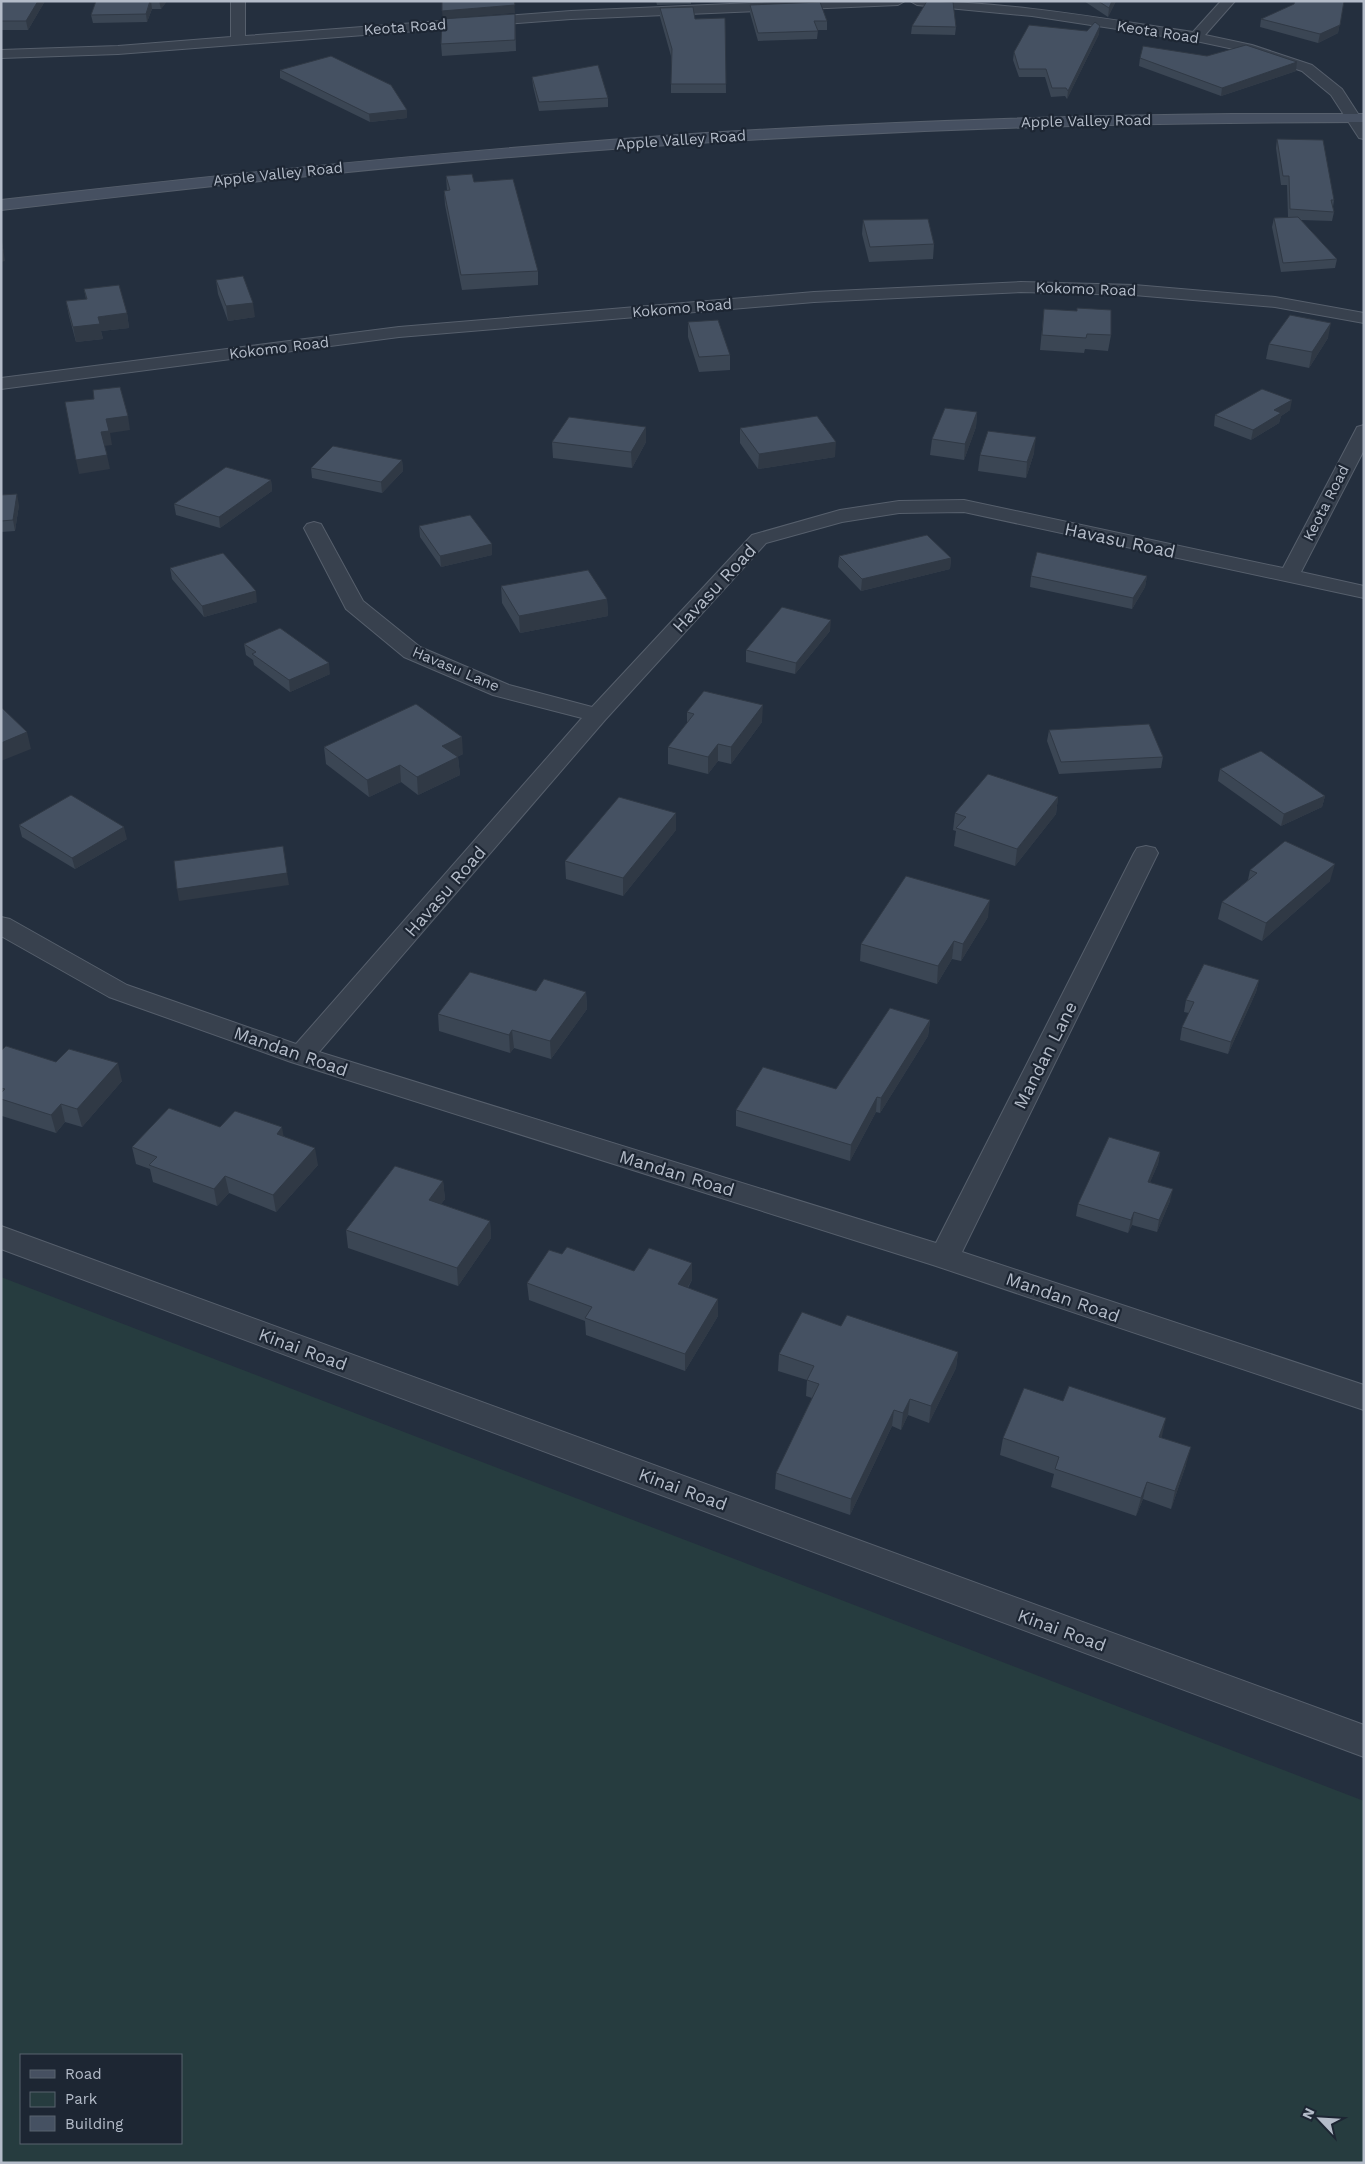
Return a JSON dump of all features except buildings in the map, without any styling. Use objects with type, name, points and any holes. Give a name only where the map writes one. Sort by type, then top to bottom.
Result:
[{"type":"main road","name":"Apple Valley Road","points":[[1,205],[312,170],[605,144],[849,129],[1042,121],[1359,118]]},
{"type":"street","points":[[238,1],[238,39]]},
{"type":"street","name":"Keota Road","points":[[1,54],[118,50],[572,8],[898,1]]},
{"type":"street","name":"Keota Road","points":[[917,1],[1032,12],[1196,37],[1247,48],[1307,68],[1337,92],[1359,118],[1364,135]]},
{"type":"street","points":[[1196,37],[1228,1]]},
{"type":"street","name":"Kokomo Road","points":[[1,384],[399,332],[814,297],[1021,286],[1134,290],[1275,302],[1364,318]]},
{"type":"street","name":"Keota Road","points":[[1289,576],[1364,431]]},
{"type":"street","name":"Havasu Road","points":[[301,1056],[597,715],[760,539],[840,516],[899,507],[964,506],[1364,592]]},
{"type":"street","name":"Havasu Lane","points":[[314,528],[354,604],[412,652],[502,690],[597,715]]},
{"type":"street","name":"Mandan Lane","points":[[944,1257],[1146,852]]},
{"type":"street","name":"Mandan Road","points":[[1,925],[118,991],[301,1056],[944,1257],[1364,1398]]},
{"type":"street","name":"Kinai Road","points":[[1,1237],[1364,1742]]},
{"type":"green space","points":[[1,1277],[1364,1801],[1364,2163],[1,2163]]}]
